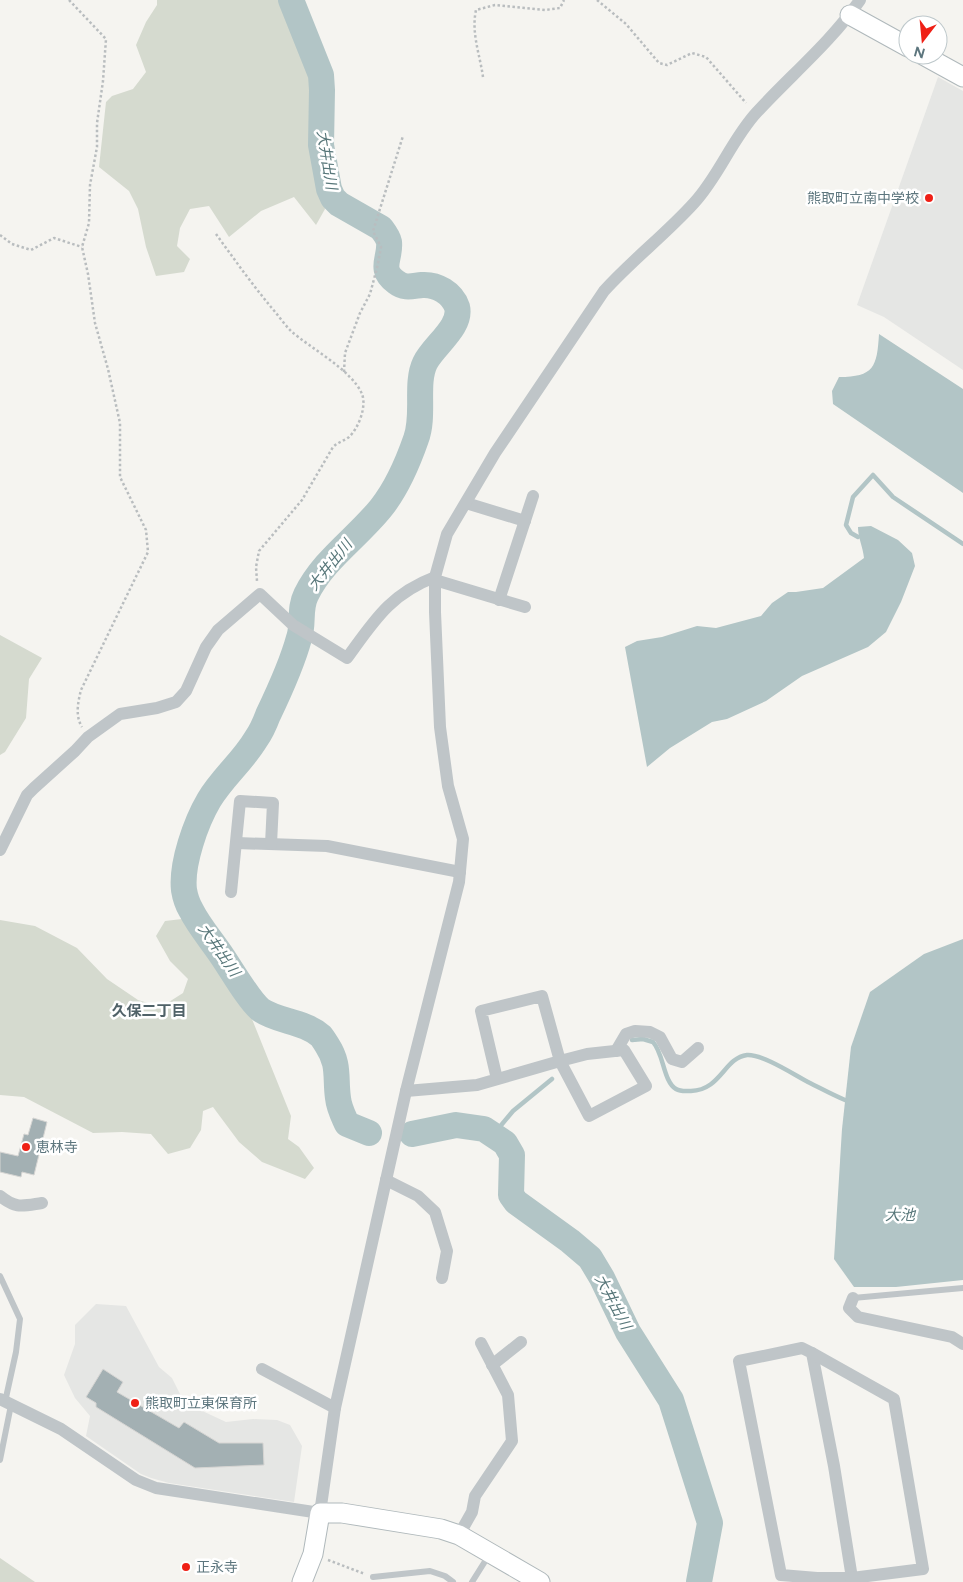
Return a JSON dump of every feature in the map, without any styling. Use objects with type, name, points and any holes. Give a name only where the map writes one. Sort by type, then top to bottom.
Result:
[{"type":"street","points":[[302,1582],[312,1554],[320,1513],[335,1408],[406,1090],[459,882],[463,839],[448,786],[440,727],[435,578],[447,534],[495,453],[604,291],[621,272],[694,203],[712,181],[755,114],[834,33],[855,7],[898,39]]},
{"type":"street","points":[[941,65],[963,77]]},
{"type":"street","points":[[499,600],[533,496]]},
{"type":"street","points":[[466,503],[525,521]]},
{"type":"street","points":[[0,850],[27,795],[76,751],[88,737],[120,714],[157,708],[176,702],[186,691],[206,647],[218,630],[260,594],[293,625],[347,658],[377,617],[398,596],[416,584],[435,578],[525,607]]},
{"type":"street","points":[[231,892],[240,801],[273,803],[271,844]]},
{"type":"street","points":[[237,843],[327,846],[460,872]]},
{"type":"street","points":[[406,1090],[477,1085],[560,1061],[588,1054],[624,1050],[646,1086],[589,1116],[560,1061],[542,996],[481,1012],[497,1079]]},
{"type":"street","points":[[616,1051],[626,1034],[635,1031],[650,1032],[660,1037],[672,1059],[682,1062],[698,1048]]},
{"type":"street","points":[[386,1180],[418,1196],[435,1212],[447,1251],[442,1278]]},
{"type":"street","points":[[0,1196],[14,1206],[21,1207],[42,1203]]},
{"type":"street","points":[[853,1298],[849,1308],[858,1317],[952,1337],[963,1344]]},
{"type":"street","points":[[492,1364],[521,1342]]},
{"type":"street","points":[[459,1535],[472,1512],[475,1496],[512,1442],[508,1395],[481,1344]]},
{"type":"street","points":[[802,1348],[894,1399],[923,1568],[852,1580],[781,1575],[739,1360],[802,1348]]},
{"type":"street","points":[[812,1353],[834,1466],[852,1580]]},
{"type":"street","points":[[262,1369],[335,1408]]},
{"type":"street","points":[[6,1402],[61,1428],[136,1480],[156,1488],[291,1510],[342,1513],[442,1530],[459,1535],[540,1582]]},
{"type":"lane","points":[[0,1276],[20,1319],[16,1352],[6,1402],[0,1460]]},
{"type":"lane","points":[[853,1298],[963,1288]]},
{"type":"lane","points":[[472,1582],[490,1553]]},
{"type":"lane","points":[[373,1577],[430,1571],[446,1576],[453,1582]]},
{"type":"path","points":[[70,0],[106,39],[97,123],[97,147],[90,185],[88,223],[82,247],[95,323],[120,423],[120,476],[146,530],[148,552],[81,690],[77,705],[79,723],[88,737]]},
{"type":"path","points":[[483,77],[481,56],[475,38],[476,10],[495,5],[545,10],[560,8],[564,0]]},
{"type":"path","points":[[597,0],[626,24],[658,63],[666,65],[692,53],[706,57],[755,114]]},
{"type":"path","points":[[344,372],[345,353],[360,313],[370,294],[377,268],[381,246],[373,231],[403,136]]},
{"type":"path","points":[[216,234],[254,287],[290,330],[344,372],[362,395],[363,405],[353,432],[333,447],[302,500],[260,551],[256,567],[257,584],[260,594]]},
{"type":"path","points":[[0,235],[12,244],[31,250],[54,238],[82,247]]},
{"type":"path","points":[[312,1554],[373,1577]]},
{"type":"shaded area","points":[[157,0],[284,0],[315,77],[312,150],[325,209],[316,225],[294,197],[261,211],[229,237],[209,206],[190,209],[180,228],[177,246],[190,259],[184,272],[156,276],[146,247],[138,209],[129,191],[99,167],[106,102],[112,96],[133,89],[146,72],[136,45],[146,22],[157,5]]},
{"type":"shaded area","name":"熊取町立南中学校","points":[[938,77],[963,91],[963,370],[884,317],[857,305]]},
{"type":"shaded area","points":[[0,635],[42,658],[29,679],[26,718],[5,752],[0,755]]},
{"type":"shaded area","points":[[182,919],[204,944],[250,1014],[291,1116],[288,1139],[299,1147],[314,1168],[305,1179],[262,1162],[239,1142],[213,1107],[203,1111],[201,1130],[190,1148],[168,1154],[151,1134],[93,1133],[24,1097],[0,1095],[0,920],[35,926],[77,948],[107,979],[138,1000],[161,1007],[183,993],[188,979],[170,961],[156,936],[165,921]]},
{"type":"shaded area","name":"熊取町立東保育所","points":[[96,1304],[126,1306],[159,1367],[172,1378],[180,1394],[196,1408],[226,1422],[253,1419],[277,1420],[290,1425],[302,1446],[294,1502],[169,1483],[151,1478],[141,1474],[86,1436],[90,1416],[75,1398],[64,1375],[75,1344],[75,1325]]},
{"type":"shaded area","points":[[0,1558],[35,1582],[0,1582]]},
{"type":"water","points":[[879,334],[963,389],[963,493],[833,404],[832,391],[839,377],[860,375],[867,372],[875,362]]},
{"type":"water","points":[[871,526],[898,540],[912,553],[915,566],[901,602],[886,632],[868,647],[802,676],[766,701],[727,719],[712,722],[670,748],[647,767],[625,647],[637,641],[662,637],[697,626],[716,628],[761,616],[772,603],[788,592],[823,588],[864,558],[858,527]]},
{"type":"water","name":"大池","points":[[963,939],[963,1280],[896,1287],[854,1287],[834,1259],[842,1129],[851,1047],[870,992],[924,954]]},
{"type":"building","points":[[33,1118],[47,1122],[34,1175],[22,1172],[21,1177],[0,1172],[0,1152],[18,1156],[24,1134],[28,1135]]},
{"type":"building","points":[[103,1369],[123,1382],[117,1392],[179,1428],[184,1422],[219,1443],[263,1443],[264,1465],[195,1468],[96,1407],[96,1403],[86,1397]]},
{"type":"waterway","name":"大井出川","points":[[291,0],[321,75],[321,145],[329,189],[333,198],[339,204],[381,228],[389,242],[386,268],[396,282],[402,286],[428,285],[443,290],[455,302],[457,314],[451,329],[429,357],[422,371],[419,430],[402,475],[381,508],[331,560],[313,582],[306,595],[296,648],[263,727],[251,747],[214,792],[199,820],[187,856],[184,890],[189,906],[198,922],[246,993],[257,1006],[268,1014],[307,1027],[322,1037],[334,1059],[339,1102],[347,1124],[369,1133]]},
{"type":"waterway","points":[[858,537],[851,533],[846,525],[853,497],[873,475],[893,497],[963,544]]},
{"type":"waterway","points":[[632,1040],[643,1039],[653,1042],[657,1047],[668,1080],[680,1091],[701,1089],[709,1085],[739,1057],[747,1055],[762,1058],[845,1100]]},
{"type":"waterway","points":[[493,1135],[513,1111],[552,1079]]},
{"type":"waterway","name":"大井出川","points":[[412,1134],[456,1125],[484,1129],[505,1143],[512,1155],[511,1195],[516,1202],[590,1258],[602,1278],[628,1332],[671,1400],[710,1523],[699,1582]]},
{"type":"place","name":"熊取町立南中学校","points":[[929,198]]},
{"type":"place","name":"恵林寺","points":[[26,1147]]},
{"type":"place","name":"熊取町立東保育所","points":[[135,1403]]},
{"type":"place","name":"正永寺","points":[[186,1567]]},
{"type":"district","name":"久保二丁目","points":[[149,1011]]}]
